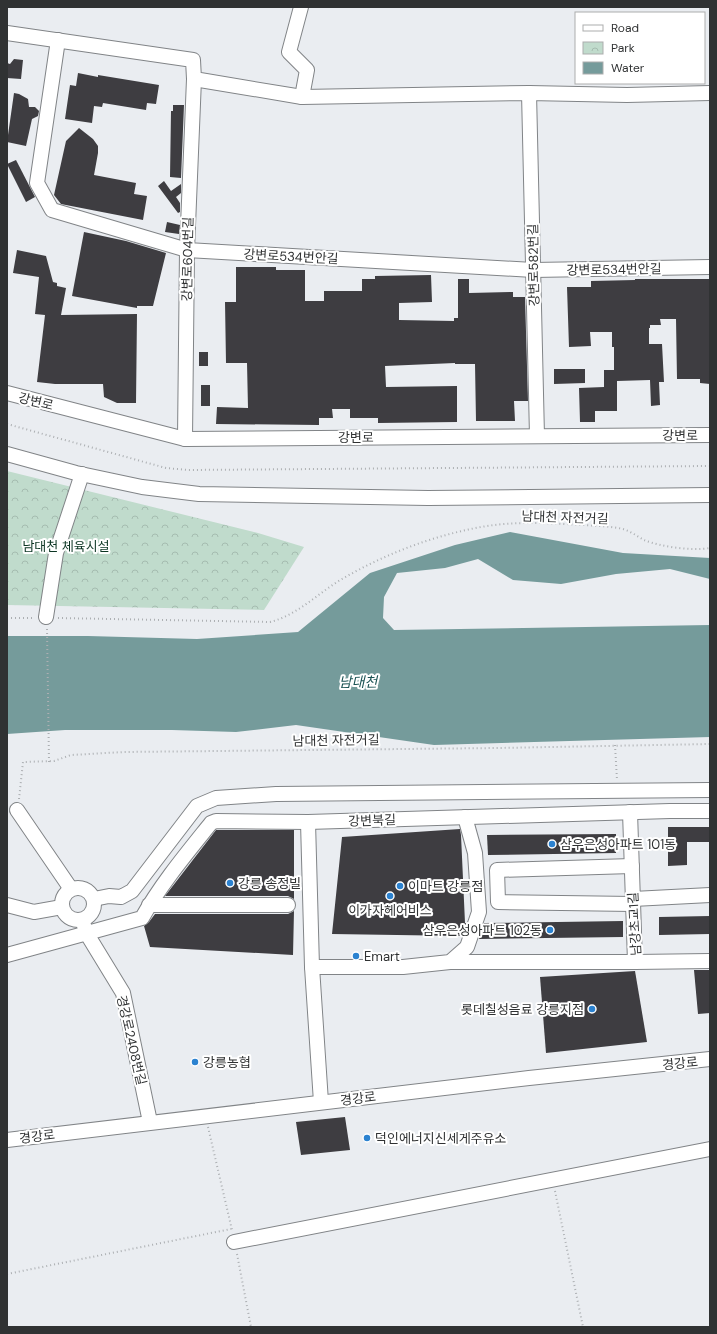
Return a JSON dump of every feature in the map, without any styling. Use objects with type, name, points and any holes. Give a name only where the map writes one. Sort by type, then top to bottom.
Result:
[{"type":"street","points":[[301,7],[289,52],[307,70],[302,98]]},
{"type":"street","points":[[7,33],[58,40]]},
{"type":"street","name":"강변로604번길","points":[[58,40],[193,60],[194,79],[187,250],[185,439]]},
{"type":"street","name":"강변로534번안길","points":[[58,40],[37,183],[52,210],[187,250],[533,270],[710,267]]},
{"type":"street","points":[[194,79],[302,98],[529,94],[627,95],[710,93]]},
{"type":"street","name":"강변로582번길","points":[[529,94],[537,436]]},
{"type":"street","name":"강변로","points":[[7,393],[185,439],[710,435]]},
{"type":"street","points":[[7,454],[82,474],[142,487],[199,494],[428,498],[710,495]]},
{"type":"street","points":[[46,617],[56,553],[82,474]]},
{"type":"street","points":[[94,899],[109,896],[121,897],[132,891],[197,806],[216,798],[276,794],[710,790]]},
{"type":"street","points":[[17,810],[71,889]]},
{"type":"street","name":"강변북길","points":[[7,955],[142,918],[211,823],[216,821],[308,822],[710,811]]},
{"type":"street","name":"남강초교1길","points":[[630,812],[635,962],[710,960]]},
{"type":"street","points":[[450,962],[467,947],[479,912],[475,852],[465,817]]},
{"type":"street","points":[[308,822],[312,967],[321,1102]]},
{"type":"street","points":[[632,866],[497,870],[498,902],[633,902],[710,895]]},
{"type":"street","points":[[82,888],[91,894],[94,899],[94,910],[87,918],[82,920],[71,919],[67,916],[62,907],[63,897],[71,889],[82,888]]},
{"type":"street","points":[[150,905],[288,904]]},
{"type":"street","points":[[7,906],[34,912],[62,907]]},
{"type":"street","name":"경강로2408번길","points":[[82,920],[87,934],[123,992],[150,1122]]},
{"type":"street","points":[[312,967],[403,967],[450,962],[635,962]]},
{"type":"street","name":"경강로","points":[[7,1140],[321,1102],[710,1059]]},
{"type":"street","points":[[233,1235],[553,1179],[710,1149]]},
{"type":"path","points":[[7,424],[166,468],[188,470],[710,466]]},
{"type":"path","name":"남대천 자전거길","points":[[7,618],[46,617],[270,622],[283,619],[340,579],[380,558],[406,547],[481,527],[550,523],[604,526],[623,529],[646,540],[676,548],[710,548]]},
{"type":"path","points":[[46,617],[49,762]]},
{"type":"path","name":"남대천 자전거길","points":[[17,810],[23,762],[49,762],[71,755],[124,752],[710,744]]},
{"type":"path","points":[[206,1116],[233,1235],[251,1327]]},
{"type":"path","points":[[553,1179],[583,1327]]},
{"type":"path","points":[[7,1274],[233,1235]]},
{"type":"green space","name":"남대천 체육시설","points":[[7,471],[258,533],[304,547],[264,610],[7,605]]},
{"type":"water","name":"남대천","points":[[510,532],[623,553],[710,558],[710,579],[670,569],[616,574],[561,584],[513,580],[478,559],[445,568],[397,573],[384,597],[383,618],[394,630],[710,625],[710,737],[434,745],[296,725],[236,732],[172,730],[65,730],[7,734],[7,636],[88,636],[197,639],[298,632],[370,573],[455,545]]},
{"type":"building","points":[[14,59],[23,60],[21,79],[7,78],[7,63],[10,64]]},
{"type":"building","points":[[78,73],[159,85],[156,104],[147,103],[146,110],[103,103],[102,107],[94,106],[92,123],[65,119],[70,85],[76,86]]},
{"type":"building","points":[[14,93],[28,99],[29,107],[35,107],[39,111],[38,116],[32,119],[26,146],[7,142]]},
{"type":"building","points":[[173,105],[184,105],[181,178],[170,177],[171,111],[173,111]]},
{"type":"building","points":[[79,128],[93,139],[98,146],[94,175],[136,183],[134,194],[147,196],[143,220],[61,204],[54,195],[66,141]]},
{"type":"building","points":[[16,160],[35,197],[26,202],[7,164]]},
{"type":"building","points":[[164,181],[171,191],[181,184],[181,193],[176,197],[180,203],[180,212],[178,213],[158,186]]},
{"type":"building","points":[[167,222],[180,225],[179,234],[165,232]]},
{"type":"building","points":[[84,232],[126,241],[166,253],[153,306],[137,306],[137,308],[72,296]]},
{"type":"building","points":[[17,250],[46,256],[53,282],[57,283],[57,286],[66,288],[61,315],[137,314],[136,403],[117,403],[104,397],[103,384],[55,384],[37,382],[45,315],[35,314],[39,277],[13,273]]},
{"type":"building","points":[[236,267],[276,267],[276,270],[305,270],[305,301],[324,301],[324,291],[362,291],[362,279],[375,279],[375,276],[431,275],[432,302],[399,303],[399,320],[454,321],[454,318],[458,318],[458,279],[469,279],[469,293],[513,292],[513,297],[525,297],[528,401],[514,401],[515,421],[476,421],[475,364],[455,363],[385,366],[386,387],[457,386],[457,422],[378,423],[378,418],[350,418],[350,409],[332,409],[333,418],[319,418],[319,425],[216,424],[217,407],[248,408],[247,363],[226,363],[225,302],[236,302]]},
{"type":"building","points":[[635,279],[710,279],[710,384],[700,383],[700,379],[677,379],[676,319],[660,319],[661,325],[650,325],[649,344],[662,344],[664,382],[659,382],[660,405],[651,406],[650,380],[617,381],[617,411],[595,411],[595,422],[580,422],[579,388],[604,387],[604,370],[614,370],[614,347],[612,347],[612,332],[590,332],[591,346],[569,347],[567,287],[591,287],[591,281]]},
{"type":"building","points":[[199,352],[208,352],[208,366],[199,366]]},
{"type":"building","points":[[554,369],[585,369],[585,383],[554,384]]},
{"type":"building","points":[[201,385],[210,385],[210,406],[201,406]]},
{"type":"building","points":[[668,827],[710,827],[710,842],[687,842],[687,865],[668,866]]},
{"type":"building","name":"이마트 강릉점","points":[[460,829],[466,923],[462,936],[332,934],[342,837]]},
{"type":"building","points":[[216,830],[294,830],[294,899],[288,896],[165,896]]},
{"type":"building","name":"삼우은성아파트 101동","points":[[616,834],[616,853],[488,855],[487,835]]},
{"type":"building","points":[[294,911],[293,955],[150,947],[144,926],[155,914],[288,914]]},
{"type":"building","points":[[710,916],[710,934],[659,935],[659,917]]},
{"type":"building","name":"삼우은성아파트 102동","points":[[623,921],[623,937],[479,939],[484,923]]},
{"type":"building","points":[[694,970],[710,970],[710,1013],[698,1014]]},
{"type":"building","name":"롯데칠성음료 강릉지점","points":[[635,971],[647,1042],[546,1053],[540,977]]},
{"type":"building","points":[[345,1117],[350,1150],[301,1155],[296,1122]]},
{"type":"place","name":"삼우은성아파트 101동","points":[[552,844]]},
{"type":"place","name":"강릉 송정빌","points":[[230,883]]},
{"type":"place","name":"이마트 강릉점","points":[[400,886]]},
{"type":"place","name":"이가자헤어비스","points":[[390,896]]},
{"type":"place","name":"삼우은성아파트 102동","points":[[550,930]]},
{"type":"place","name":"Emart","points":[[356,956]]},
{"type":"place","name":"롯데칠성음료 강릉지점","points":[[592,1009]]},
{"type":"place","name":"강릉농협","points":[[195,1062]]},
{"type":"place","name":"덕인에너지신세게주유소","points":[[367,1138]]}]
